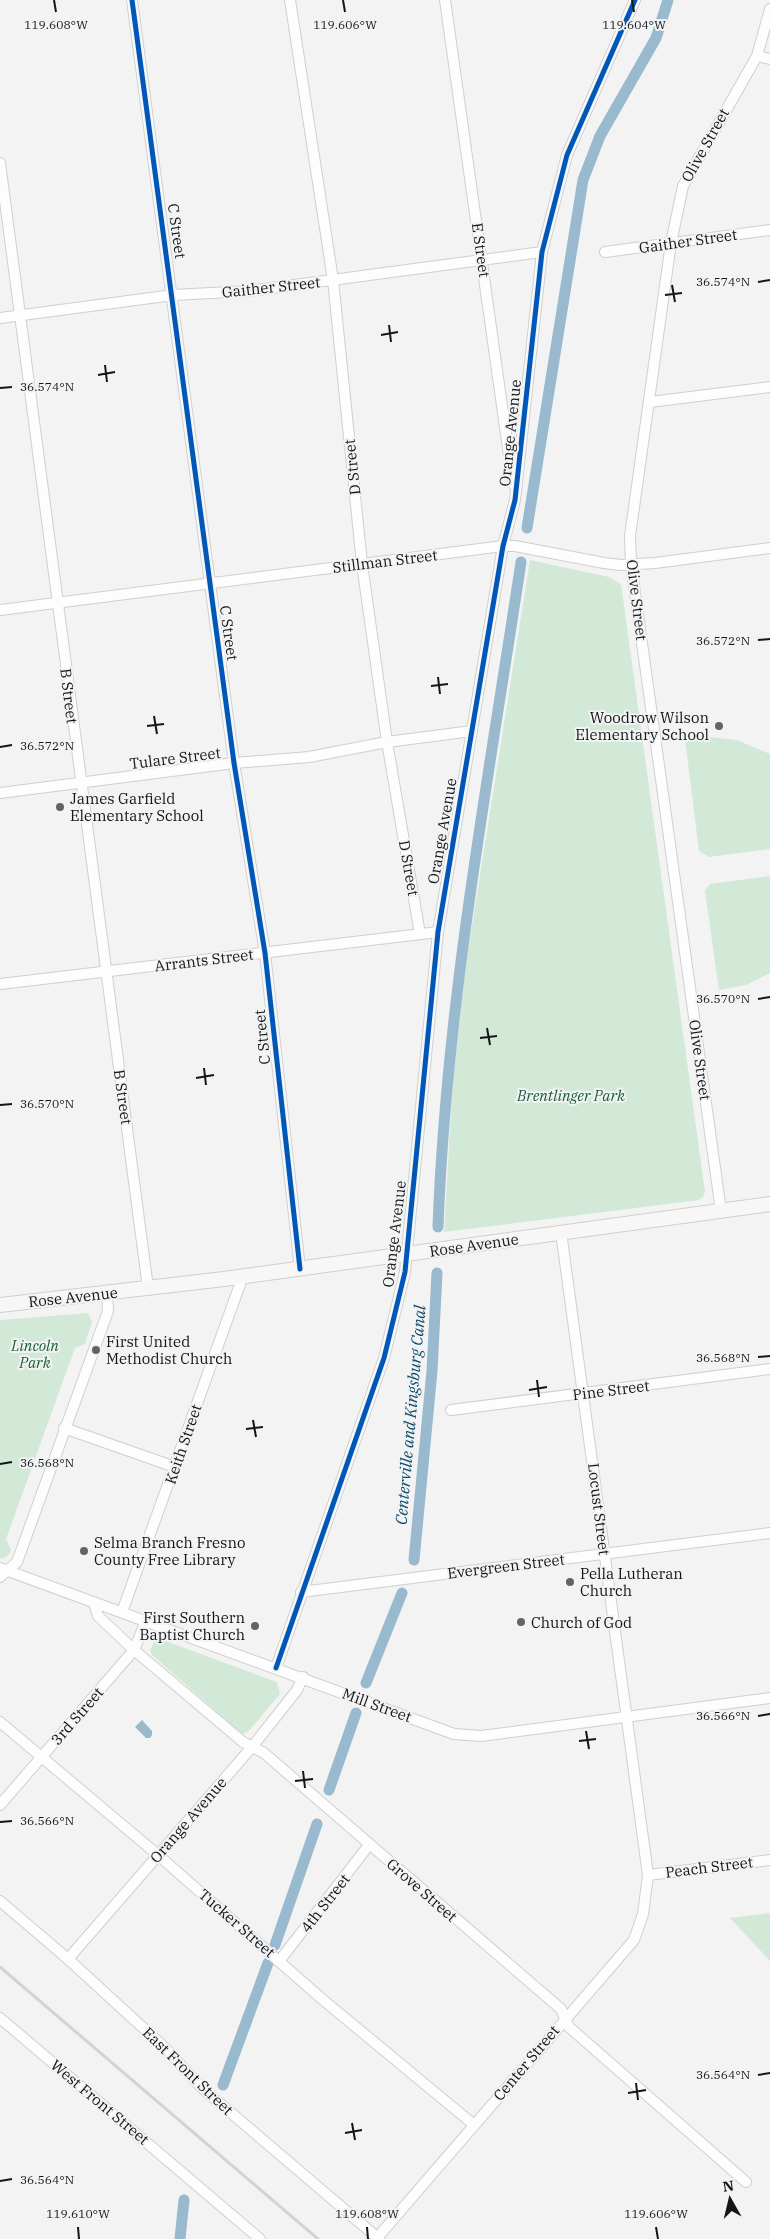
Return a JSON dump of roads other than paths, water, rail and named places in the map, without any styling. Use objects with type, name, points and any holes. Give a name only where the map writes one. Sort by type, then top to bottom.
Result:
[{"type":"street","name":"C Street","points":[[132,0],[173,295],[234,763],[265,953],[300,1269]]},
{"type":"street","name":"D Street","points":[[290,0],[333,280],[362,564],[387,742],[420,934]]},
{"type":"street","name":"E Street","points":[[444,0],[515,500]]},
{"type":"street","name":"Orange Avenue","points":[[276,1668],[384,1358],[405,1272],[438,932],[503,546],[515,500],[542,252],[567,155],[635,0]]},
{"type":"street","name":"Olive Street","points":[[721,1211],[631,564],[630,536],[671,243],[679,200],[687,175],[757,56],[770,9]]},
{"type":"street","points":[[757,56],[770,59]]},
{"type":"street","name":"B Street","points":[[0,163],[148,1288]]},
{"type":"street","name":"Gaither Street","points":[[605,252],[770,230]]},
{"type":"street","name":"Gaither Street","points":[[0,318],[173,295],[249,291],[542,252]]},
{"type":"street","points":[[650,402],[770,387]]},
{"type":"street","name":"Stillman Street","points":[[0,610],[503,546],[514,546],[604,563],[631,564],[770,548]]},
{"type":"street","name":"Tulare Street","points":[[0,793],[234,763],[309,756],[387,742],[472,731]]},
{"type":"street","name":"Arrants Street","points":[[0,984],[438,932]]},
{"type":"street","name":"Rose Avenue","points":[[0,1305],[300,1269],[770,1204]]},
{"type":"street","name":"Locust Street","points":[[561,1232],[648,1875]]},
{"type":"street","name":"Keith Street","points":[[122,1612],[243,1276]]},
{"type":"street","points":[[3,1572],[17,1562],[108,1311],[106,1293]]},
{"type":"street","name":"Pine Street","points":[[451,1410],[770,1369]]},
{"type":"street","points":[[64,1428],[175,1467]]},
{"type":"street","name":"Evergreen Street","points":[[301,1592],[770,1533]]},
{"type":"street","name":"Mill Street","points":[[3,1572],[122,1612],[303,1677],[454,1734],[481,1736],[770,1698]]},
{"type":"street","name":"Grove Street","points":[[94,1603],[98,1616],[134,1650],[243,1742],[264,1753],[560,2009],[569,2027],[746,2182]]},
{"type":"street","name":"3rd Street","points":[[0,1805],[134,1650],[146,1621]]},
{"type":"street","name":"Orange Avenue","points":[[68,1958],[252,1747],[297,1690],[303,1677]]},
{"type":"street","name":"Tucker Street","points":[[0,1722],[158,1855],[280,1960],[322,1999],[473,2124]]},
{"type":"street","name":"4th Street","points":[[280,1960],[370,1845]]},
{"type":"street","name":"Peach Street","points":[[648,1875],[770,1860]]},
{"type":"street","name":"Center Street","points":[[378,2238],[473,2124],[634,1940],[643,1914],[648,1875]]},
{"type":"street","name":"East Front Street","points":[[0,1901],[68,1958],[165,2048],[202,2088],[378,2238]]},
{"type":"street","name":"West Front Street","points":[[0,2018],[260,2239]]},
{"type":"water","points":[[142,1720],[152,1731],[150,1738],[146,1738],[135,1727]]},
{"type":"waterway","name":"Centerville and Kingsburg Canal","points":[[527,528],[583,180],[600,136],[656,38],[668,0]]},
{"type":"waterway","name":"Centerville and Kingsburg Canal","points":[[438,1227],[443,1143],[459,977],[482,811],[521,562]]},
{"type":"waterway","name":"Centerville and Kingsburg Canal","points":[[414,1560],[432,1371],[437,1273]]},
{"type":"waterway","name":"Centerville and Kingsburg Canal","points":[[366,1683],[402,1593]]},
{"type":"waterway","name":"Centerville and Kingsburg Canal","points":[[329,1790],[356,1713]]},
{"type":"waterway","name":"Centerville and Kingsburg Canal","points":[[275,1945],[317,1824]]},
{"type":"waterway","name":"Centerville and Kingsburg Canal","points":[[223,2085],[268,1963]]},
{"type":"waterway","name":"Centerville and Kingsburg Canal","points":[[180,2239],[184,2200]]},
{"type":"railway","points":[[0,1967],[318,2239]]},
{"type":"place","name":"Woodrow Wilson Elementary School","points":[[719,726]]},
{"type":"place","name":"James Garfield Elementary School","points":[[60,807]]},
{"type":"place","name":"First United Methodist Church","points":[[96,1350]]},
{"type":"place","name":"Selma Branch Fresno County Free Library","points":[[84,1551]]},
{"type":"place","name":"Pella Lutheran Church","points":[[570,1582]]},
{"type":"place","name":"Church of God","points":[[521,1622]]},
{"type":"place","name":"First Southern Baptist Church","points":[[255,1626]]},
{"type":"park label","name":"Brentlinger Park","points":[[571,1095]]},
{"type":"park label","name":"Lincoln Park","points":[[35,1354]]}]
